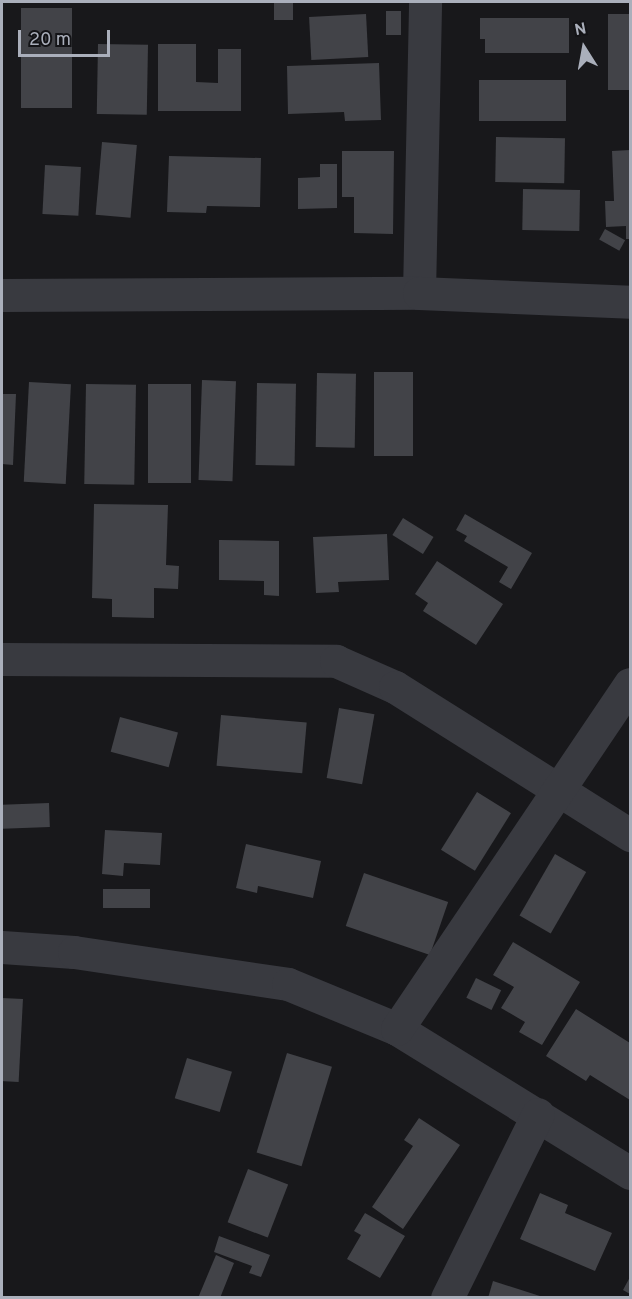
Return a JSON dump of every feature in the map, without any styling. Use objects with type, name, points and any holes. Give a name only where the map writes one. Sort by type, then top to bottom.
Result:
[{"type":"street","points":[[419,293],[424,2]]},
{"type":"street","points":[[2,295],[419,293],[630,302]]},
{"type":"street","points":[[2,659],[336,661],[395,687],[630,835]]},
{"type":"street","points":[[397,1029],[561,792],[630,684]]},
{"type":"street","points":[[2,947],[74,952],[288,984],[397,1029],[538,1114],[630,1173]]},
{"type":"street","points":[[447,1298],[538,1114]]},
{"type":"building","points":[[274,2],[293,2],[293,20],[274,20]]},
{"type":"building","points":[[21,8],[72,8],[72,108],[21,108]]},
{"type":"building","points":[[386,11],[401,11],[401,35],[386,35]]},
{"type":"building","points":[[366,14],[368,57],[311,60],[309,17]]},
{"type":"building","points":[[608,14],[630,14],[630,90],[608,90]]},
{"type":"building","points":[[480,18],[569,18],[569,53],[485,53],[485,39],[480,39]]},
{"type":"building","points":[[98,44],[148,45],[147,115],[97,114]]},
{"type":"building","points":[[158,44],[196,44],[196,82],[218,83],[218,49],[241,49],[241,111],[158,111]]},
{"type":"building","points":[[379,63],[381,120],[345,121],[344,112],[288,114],[287,66]]},
{"type":"building","points":[[479,80],[566,80],[566,121],[479,121]]},
{"type":"building","points":[[496,137],[565,138],[564,183],[495,182]]},
{"type":"building","points":[[102,142],[137,145],[131,218],[96,215]]},
{"type":"building","points":[[630,150],[630,239],[626,239],[626,226],[606,227],[605,201],[614,201],[612,151]]},
{"type":"building","points":[[342,151],[394,151],[393,234],[354,233],[354,197],[342,197]]},
{"type":"building","points":[[169,156],[261,158],[260,207],[207,206],[206,213],[167,212]]},
{"type":"building","points":[[320,164],[337,164],[337,208],[298,209],[298,178],[320,177]]},
{"type":"building","points":[[45,165],[81,167],[78,216],[42,214]]},
{"type":"building","points":[[523,189],[580,190],[579,231],[522,230]]},
{"type":"building","points":[[605,229],[625,240],[619,251],[599,239]]},
{"type":"building","points":[[374,372],[413,372],[413,456],[374,456]]},
{"type":"building","points":[[317,373],[356,374],[355,448],[316,447]]},
{"type":"building","points":[[202,380],[236,381],[232,481],[199,480]]},
{"type":"building","points":[[29,382],[71,384],[66,484],[24,482]]},
{"type":"building","points":[[257,383],[296,384],[295,466],[256,465]]},
{"type":"building","points":[[86,384],[136,385],[134,485],[84,484]]},
{"type":"building","points":[[148,384],[191,384],[191,483],[148,483]]},
{"type":"building","points":[[2,394],[16,394],[13,465],[2,464]]},
{"type":"building","points":[[94,504],[168,505],[166,565],[179,566],[178,589],[154,588],[154,618],[112,617],[112,599],[92,598]]},
{"type":"building","points":[[465,514],[532,553],[511,589],[499,582],[508,567],[464,541],[467,536],[456,530]]},
{"type":"building","points":[[403,518],[434,537],[423,554],[392,535]]},
{"type":"building","points":[[387,534],[389,580],[338,582],[339,592],[316,593],[313,537]]},
{"type":"building","points":[[219,540],[279,541],[279,596],[264,595],[264,581],[219,580]]},
{"type":"building","points":[[437,561],[503,604],[476,645],[423,611],[428,603],[415,594]]},
{"type":"building","points":[[339,708],[374,714],[362,784],[327,778]]},
{"type":"building","points":[[221,715],[307,722],[302,773],[217,766]]},
{"type":"building","points":[[120,717],[178,733],[169,767],[111,752]]},
{"type":"building","points":[[477,792],[511,813],[475,871],[441,850]]},
{"type":"building","points":[[49,803],[50,827],[3,829],[2,805]]},
{"type":"building","points":[[105,830],[162,833],[160,865],[124,863],[123,876],[102,874]]},
{"type":"building","points":[[246,844],[321,861],[313,898],[258,886],[257,893],[236,888]]},
{"type":"building","points":[[555,854],[586,872],[551,933],[520,915]]},
{"type":"building","points":[[364,873],[448,902],[430,955],[346,926]]},
{"type":"building","points":[[103,889],[150,889],[150,908],[103,908]]},
{"type":"building","points":[[513,942],[580,982],[542,1045],[519,1032],[525,1022],[501,1008],[514,987],[493,975]]},
{"type":"building","points":[[476,978],[501,990],[492,1010],[466,998]]},
{"type":"building","points":[[2,998],[23,999],[19,1082],[2,1081]]},
{"type":"building","points":[[576,1009],[630,1043],[630,1100],[590,1075],[586,1081],[546,1056]]},
{"type":"building","points":[[287,1053],[332,1067],[302,1166],[257,1152]]},
{"type":"building","points":[[187,1058],[232,1072],[220,1112],[175,1098]]},
{"type":"building","points":[[419,1118],[460,1145],[403,1229],[372,1207],[413,1146],[404,1140]]},
{"type":"building","points":[[248,1169],[288,1184],[268,1238],[228,1222]]},
{"type":"building","points":[[540,1193],[568,1205],[565,1213],[612,1233],[595,1271],[520,1239]]},
{"type":"building","points":[[365,1213],[405,1236],[380,1278],[347,1259],[361,1235],[354,1231]]},
{"type":"building","points":[[219,1236],[270,1255],[261,1277],[249,1273],[252,1266],[214,1252]]},
{"type":"building","points":[[216,1255],[234,1263],[220,1298],[198,1298]]},
{"type":"building","points":[[630,1277],[630,1294],[623,1290]]},
{"type":"building","points":[[493,1281],[543,1297],[543,1298],[488,1298]]}]
